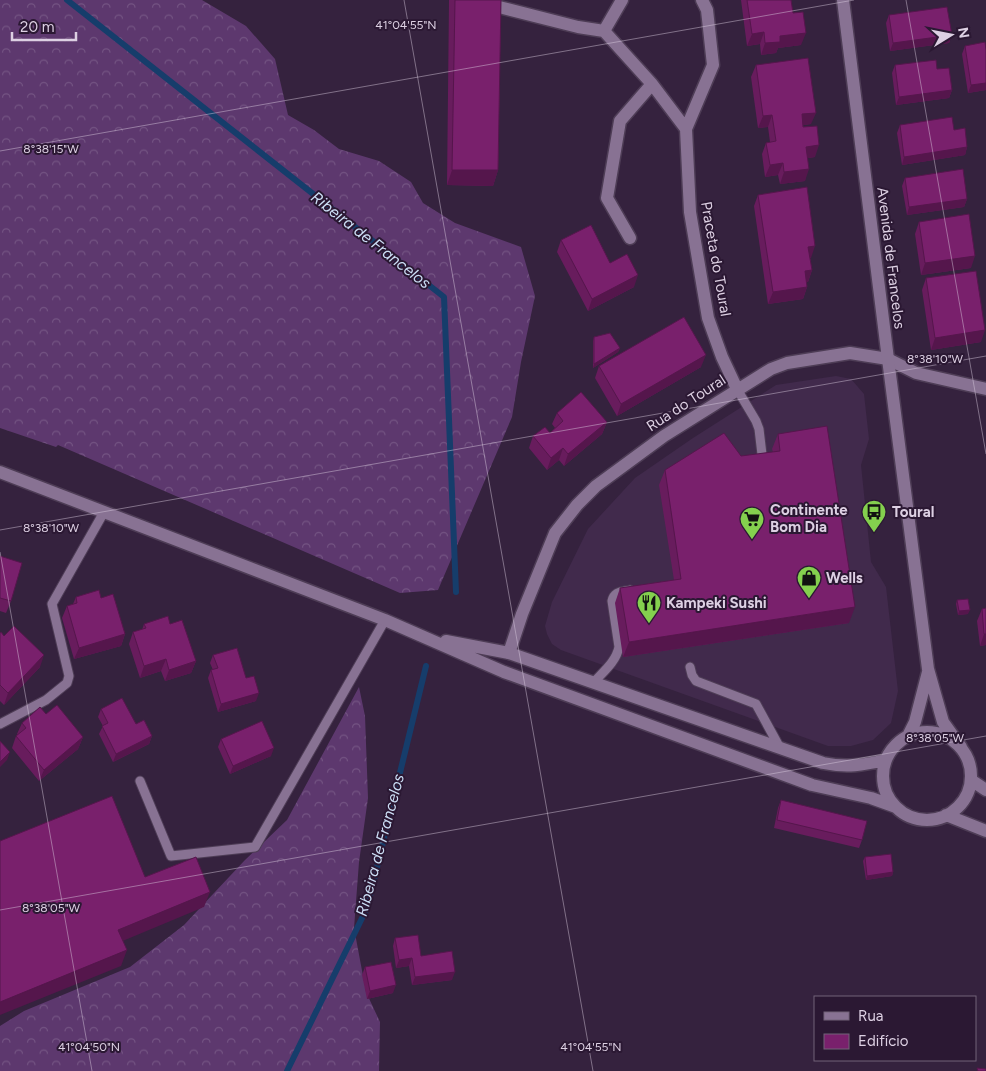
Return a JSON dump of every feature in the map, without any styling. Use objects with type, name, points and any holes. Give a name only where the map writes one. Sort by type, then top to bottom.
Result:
[{"type":"main road","points":[[604,31],[622,0]]},
{"type":"main road","name":"Praceta do Toural","points":[[702,0],[707,10],[713,65],[686,129],[690,212],[708,318],[722,357],[737,389]]},
{"type":"main road","name":"Avenida de Francelos","points":[[843,0],[928,669],[944,722],[961,747]]},
{"type":"main road","points":[[496,6],[604,31],[652,84],[686,129]]},
{"type":"main road","points":[[630,238],[607,198],[620,121],[652,84]]},
{"type":"main road","name":"Rua do Toural","points":[[509,653],[522,614],[555,533],[577,505],[596,486],[664,436],[771,369],[787,362],[850,353],[888,359],[916,373],[986,389]]},
{"type":"main road","points":[[0,472],[385,620],[504,672],[812,785],[871,798],[896,807],[907,815],[920,820],[934,820],[946,816],[963,801],[971,780],[970,768],[961,747],[950,738],[937,733],[923,732],[900,740],[891,749],[883,772],[883,785],[896,807]]},
{"type":"main road","points":[[426,637],[509,653],[823,763],[840,767],[857,766],[886,760]]},
{"type":"main road","name":"Avenida de Francelos","points":[[908,736],[915,722],[928,669]]},
{"type":"main road","points":[[971,780],[986,790]]},
{"type":"main road","points":[[946,816],[986,831]]},
{"type":"lane","points":[[737,389],[759,429],[764,468]]},
{"type":"lane","points":[[0,724],[46,700],[68,684],[69,676],[52,604],[104,512]]},
{"type":"lane","points":[[593,683],[615,659],[618,653],[619,647],[612,601],[613,596],[618,592],[637,589]]},
{"type":"lane","points":[[140,781],[171,856],[255,847],[385,620]]},
{"type":"lane","points":[[690,667],[696,681],[756,704],[780,748]]},
{"type":"shaded area","points":[[836,376],[851,379],[864,394],[869,439],[861,465],[871,562],[886,587],[898,691],[891,723],[873,740],[851,746],[828,746],[561,650],[552,644],[545,626],[552,602],[588,529],[635,478],[776,385]]},
{"type":"green space","points":[[0,0],[202,0],[246,26],[275,59],[288,115],[314,130],[339,149],[379,161],[411,182],[423,203],[455,223],[521,247],[535,296],[512,417],[438,590],[400,593],[58,445],[56,447],[0,428]]},
{"type":"green space","points":[[359,687],[365,716],[368,798],[359,862],[354,928],[366,992],[380,1022],[379,1071],[0,1071],[0,1026],[24,1011],[130,967],[184,925],[245,860],[287,820]]},
{"type":"building","points":[[455,0],[501,0],[498,170],[452,170]]},
{"type":"building","points":[[747,0],[791,0],[793,13],[803,12],[806,33],[780,36],[780,42],[765,43],[764,32],[752,34]]},
{"type":"building","points":[[947,7],[952,35],[893,43],[889,15]]},
{"type":"building","points":[[985,42],[986,83],[971,85],[965,46]]},
{"type":"building","points":[[808,58],[816,113],[802,114],[803,127],[817,126],[819,145],[806,147],[809,169],[784,172],[783,163],[770,165],[766,143],[776,141],[772,115],[763,116],[756,65]]},
{"type":"building","points":[[936,60],[937,69],[949,68],[952,90],[899,97],[895,65]]},
{"type":"building","points":[[952,117],[954,130],[965,128],[967,147],[904,157],[900,125]]},
{"type":"building","points":[[963,169],[967,199],[909,207],[905,178]]},
{"type":"building","points":[[807,187],[815,246],[808,247],[812,270],[805,271],[807,287],[773,292],[758,195]]},
{"type":"building","points":[[969,214],[975,256],[925,263],[919,222]]},
{"type":"building","points":[[591,225],[610,263],[627,254],[638,275],[592,299],[561,240]]},
{"type":"building","points":[[976,271],[985,330],[935,338],[926,278]]},
{"type":"building","points":[[684,317],[706,355],[621,404],[599,366]]},
{"type":"building","points":[[610,333],[620,348],[594,364],[594,337]]},
{"type":"building","points":[[581,392],[607,422],[568,454],[563,448],[551,458],[533,436],[545,427],[550,433],[563,421],[557,413]]},
{"type":"building","name":"Continente Bom Dia","points":[[827,426],[855,607],[629,642],[620,588],[681,579],[665,470],[724,433],[741,456],[780,451],[778,434]]},
{"type":"building","points":[[0,556],[22,563],[11,601],[0,598]]},
{"type":"building","points":[[99,590],[101,598],[113,594],[125,634],[79,648],[67,606],[77,603],[76,597]]},
{"type":"building","points":[[968,599],[970,610],[959,611],[957,600]]},
{"type":"building","points":[[986,608],[986,634],[984,634],[982,609]]},
{"type":"building","points":[[168,616],[170,624],[182,620],[196,661],[169,670],[166,659],[144,666],[133,632],[146,628],[144,624]]},
{"type":"building","points":[[14,626],[44,655],[8,693],[0,685],[0,633],[4,636]]},
{"type":"building","points":[[237,648],[246,678],[254,676],[259,693],[221,704],[211,670],[218,668],[213,655]]},
{"type":"building","points":[[122,698],[136,724],[144,720],[152,736],[116,754],[102,726],[108,723],[101,709]]},
{"type":"building","points":[[57,705],[83,737],[44,770],[16,736],[26,728],[22,723],[40,707],[46,714]]},
{"type":"building","points":[[262,721],[274,748],[233,766],[221,739]]},
{"type":"building","points":[[0,741],[10,752],[0,762]]},
{"type":"building","points":[[112,796],[145,877],[196,857],[210,892],[118,930],[127,950],[0,1002],[0,841]]},
{"type":"building","points":[[781,800],[867,821],[862,840],[777,820]]},
{"type":"building","points":[[891,854],[893,872],[867,876],[865,857]]},
{"type":"building","points":[[418,935],[421,956],[452,951],[455,972],[415,977],[412,958],[399,960],[395,938]]},
{"type":"building","points":[[391,962],[396,985],[370,991],[365,967]]},
{"type":"building","points":[[977,1068],[986,1069],[986,1071],[978,1071]]},
{"type":"waterway","name":"Ribeira de Francelos","points":[[67,0],[444,297],[456,592]]},
{"type":"waterway","name":"Ribeira de Francelos","points":[[287,1071],[367,908],[426,666]]},
{"type":"place","name":"Toural","points":[[874,533]]},
{"type":"place","name":"Continente Bom Dia","points":[[752,540]]},
{"type":"place","name":"Wells","points":[[809,599]]},
{"type":"place","name":"Kampeki Sushi","points":[[649,624]]}]
